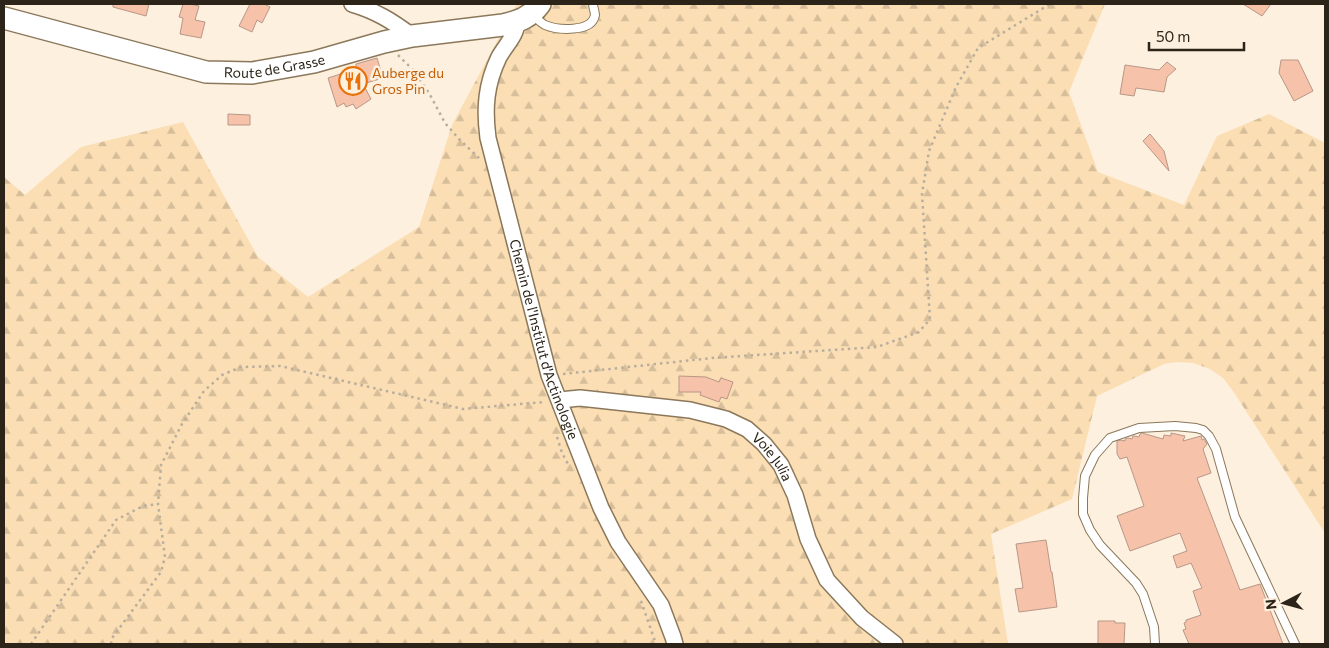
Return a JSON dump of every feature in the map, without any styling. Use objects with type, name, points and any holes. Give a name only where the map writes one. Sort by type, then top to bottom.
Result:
[{"type":"main road","name":"Route de Grasse","points":[[4,18],[206,72],[252,74],[314,62],[412,36],[503,25],[529,13]]},
{"type":"street","points":[[352,4],[386,17],[412,36]]},
{"type":"street","points":[[376,12],[384,42]]},
{"type":"street","name":"Chemin de l'Institut d'Actinologie","points":[[529,13],[515,30],[500,55],[491,76],[486,102],[488,138],[549,375],[605,516],[618,542],[661,605],[675,644]]},
{"type":"street","name":"Voie Julia","points":[[560,400],[580,398],[690,410],[726,419],[747,429],[764,444],[781,465],[795,495],[808,539],[828,580],[862,618],[895,644]]},
{"type":"lane","points":[[529,13],[544,25],[564,29],[582,28],[591,22],[595,16],[593,4]]},
{"type":"lane","points":[[1155,644],[1154,626],[1143,594],[1136,583],[1100,545],[1090,530],[1084,514],[1085,476],[1095,455],[1110,438],[1139,428],[1176,426],[1203,430],[1209,436],[1216,449],[1236,517],[1296,643]]},
{"type":"path","points":[[549,375],[712,358],[877,348],[919,332],[930,319],[922,194],[929,151],[956,88],[978,48],[1050,4]]},
{"type":"path","points":[[384,42],[413,70],[429,93],[445,123],[458,139],[496,170]]},
{"type":"path","points":[[111,644],[112,638],[161,572],[166,558],[158,504],[161,465],[182,424],[204,391],[222,375],[241,367],[280,366],[463,409],[560,400]]},
{"type":"path","points":[[31,644],[116,520],[143,506],[158,504]]},
{"type":"green space","points":[[517,4],[1105,4],[1069,92],[1098,172],[1184,205],[1217,136],[1269,114],[1325,143],[1325,533],[1223,378],[1210,369],[1193,363],[1177,362],[1164,364],[1097,396],[1072,499],[991,534],[1008,644],[4,644],[4,177],[25,195],[81,147],[183,122],[258,257],[308,297],[419,227],[452,125]]},
{"type":"building","points":[[113,4],[149,4],[146,16],[113,7]]},
{"type":"building","points":[[183,4],[199,6],[195,20],[205,22],[201,38],[180,34],[183,18],[179,17]]},
{"type":"building","points":[[250,4],[264,4],[270,7],[262,23],[257,20],[252,32],[239,26]]},
{"type":"building","points":[[1243,4],[1271,4],[1262,16]]},
{"type":"building","name":"Auberge du Gros Pin","points":[[377,58],[383,78],[363,84],[371,99],[356,109],[353,104],[346,107],[344,103],[337,107],[328,78],[356,69],[356,64]]},
{"type":"building","points":[[1281,60],[1298,60],[1313,91],[1294,101],[1279,73]]},
{"type":"building","points":[[1167,62],[1176,69],[1167,77],[1164,92],[1136,88],[1134,96],[1120,94],[1125,65],[1159,70]]},
{"type":"building","points":[[228,114],[250,115],[250,125],[228,125]]},
{"type":"building","points":[[1150,134],[1164,151],[1169,171],[1143,141]]},
{"type":"building","points":[[679,376],[706,377],[719,382],[721,378],[733,382],[727,399],[721,397],[719,402],[700,395],[701,392],[679,392]]},
{"type":"building","points":[[1142,433],[1163,439],[1164,435],[1171,436],[1171,433],[1185,436],[1183,441],[1201,436],[1202,440],[1204,439],[1207,444],[1203,449],[1211,473],[1197,478],[1240,590],[1260,584],[1283,644],[1189,644],[1183,630],[1186,629],[1184,623],[1186,620],[1201,615],[1193,591],[1202,588],[1191,563],[1177,568],[1173,556],[1187,551],[1180,533],[1130,551],[1117,516],[1144,506],[1127,457],[1120,459],[1117,454],[1117,441],[1125,441],[1128,438],[1132,439],[1133,436],[1139,437]]},
{"type":"building","points":[[1046,540],[1057,607],[1019,612],[1015,589],[1023,588],[1016,544]]},
{"type":"building","points":[[1098,621],[1125,623],[1124,644],[1098,644]]},
{"type":"place","name":"Auberge du Gros Pin","points":[[353,81]]}]
